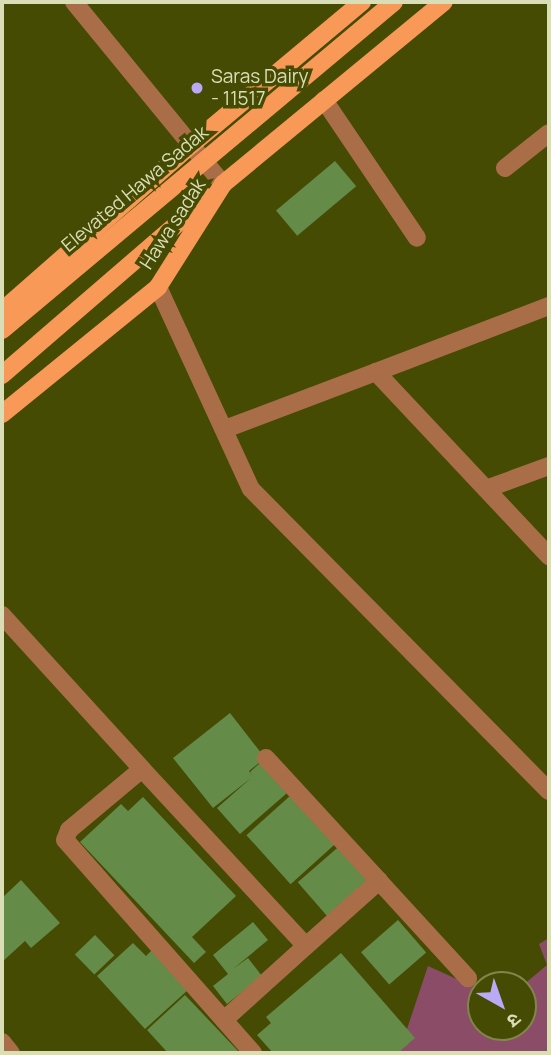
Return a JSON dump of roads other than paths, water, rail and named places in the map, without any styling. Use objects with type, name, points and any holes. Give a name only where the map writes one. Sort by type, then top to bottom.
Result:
[{"type":"main road","name":"Hawa sadak","points":[[4,304],[362,2]]},
{"type":"main road","name":"Elevated Hawa Sadak","points":[[2,330],[394,2]]},
{"type":"main road","name":"Hawa sadak","points":[[2,414],[158,287],[223,184],[444,2]]},
{"type":"main road","points":[[2,375],[223,184]]},
{"type":"street","points":[[74,2],[223,184]]},
{"type":"street","points":[[324,100],[417,238]]},
{"type":"street","points":[[505,168],[549,133]]},
{"type":"street","points":[[158,287],[251,489],[549,791]]},
{"type":"street","points":[[225,429],[549,306]]},
{"type":"street","points":[[376,372],[549,556]]},
{"type":"street","points":[[486,489],[549,466]]},
{"type":"street","points":[[2,615],[306,946]]},
{"type":"street","points":[[266,758],[467,977]]},
{"type":"street","points":[[142,769],[69,830],[65,840],[253,1053]]},
{"type":"street","points":[[224,1020],[379,881]]},
{"type":"street","points":[[2,1042],[11,1053]]},
{"type":"place","name":"Saras Dairy - 11517","points":[[197,88]]}]
